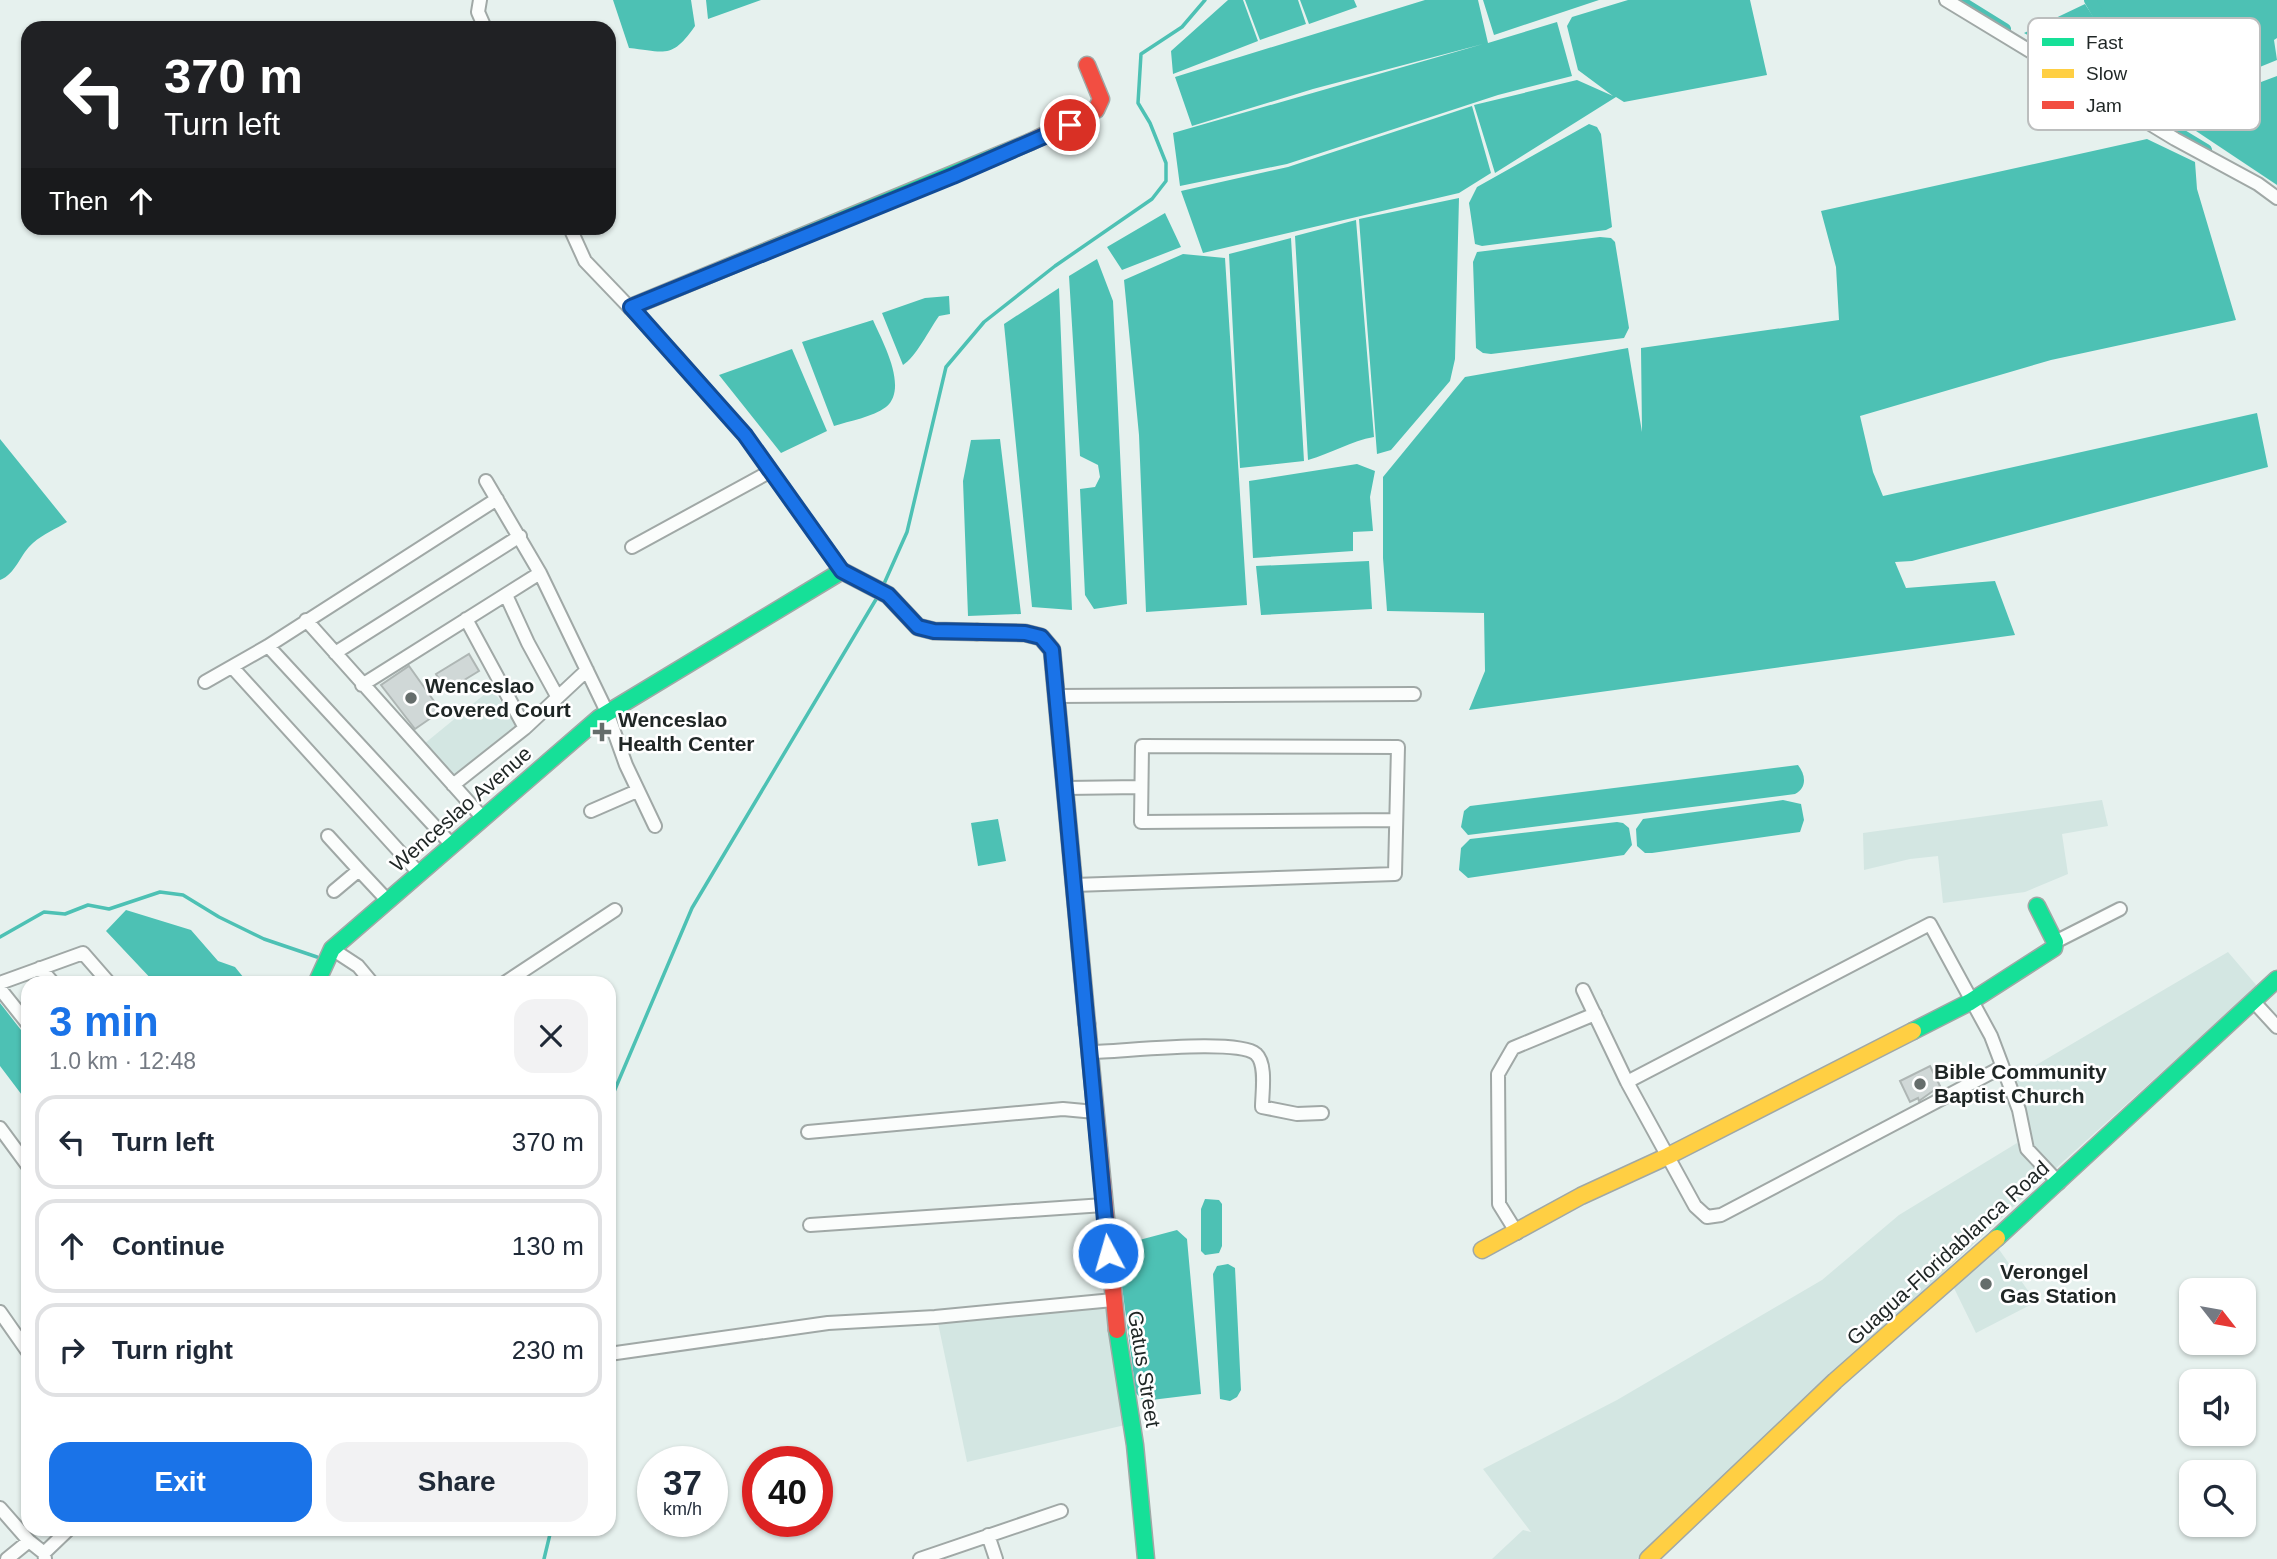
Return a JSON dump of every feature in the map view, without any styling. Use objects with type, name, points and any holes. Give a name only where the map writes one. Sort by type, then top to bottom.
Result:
[{"type":"street","points":[[480,0],[478,12],[482,21]]},
{"type":"street","points":[[1946,0],[2028,50]]},
{"type":"street","points":[[631,307],[953,176],[1070,125],[1096,110],[1101,99],[1087,65]]},
{"type":"street","points":[[2160,130],[2258,184],[2277,198]]},
{"type":"street","points":[[573,235],[585,261],[631,307],[745,435],[842,571]]},
{"type":"street","points":[[632,547],[771,471]]},
{"type":"street","points":[[486,481],[540,573],[607,712],[637,791],[655,826]]},
{"type":"street","points":[[205,682],[233,668],[497,499]]},
{"type":"street","points":[[335,653],[520,537]]},
{"type":"street","name":"Gatus Street","points":[[842,571],[888,595],[918,627],[934,631],[1025,633],[1041,637],[1052,650],[1113,1300],[1135,1445],[1146,1559]]},
{"type":"street","name":"Wenceslao Avenue","points":[[320,976],[332,949],[418,872],[607,712],[842,571]]},
{"type":"street","points":[[362,685],[540,573]]},
{"type":"street","points":[[506,595],[557,696]]},
{"type":"street","points":[[466,619],[525,728]]},
{"type":"street","points":[[306,620],[482,817]]},
{"type":"street","points":[[268,646],[451,844]]},
{"type":"street","points":[[233,668],[418,872]]},
{"type":"street","points":[[453,785],[525,728],[587,670]]},
{"type":"street","points":[[1055,696],[1414,694]]},
{"type":"street","points":[[1074,885],[1395,874],[1398,747],[1142,746],[1141,822],[1395,820]]},
{"type":"street","points":[[1066,788],[1141,787]]},
{"type":"street","points":[[591,811],[637,791]]},
{"type":"street","points":[[328,836],[387,900]]},
{"type":"street","points":[[334,891],[359,870]]},
{"type":"street","points":[[1482,1250],[1581,1196],[1668,1156],[1970,1002],[2054,948],[2055,942],[2037,906]]},
{"type":"street","points":[[2055,942],[2120,909]]},
{"type":"street","points":[[515,976],[615,910]]},
{"type":"street","points":[[1628,1082],[1930,924],[1970,1002],[1991,1036],[2019,1110],[2028,1149],[2059,1183]]},
{"type":"street","points":[[332,949],[358,966],[366,976]]},
{"type":"street","points":[[22,976],[83,953],[103,976]]},
{"type":"street","points":[[40,968],[47,976]]},
{"type":"street","points":[[21,977],[0,986],[21,1014]]},
{"type":"street","name":"Guagua-Floridablanca Road","points":[[1648,1559],[1835,1381],[2059,1183],[2277,979]]},
{"type":"street","points":[[1583,990],[1628,1082],[1695,1206],[1707,1217],[1721,1215],[2002,1067]]},
{"type":"street","points":[[2254,1002],[2277,1027]]},
{"type":"street","points":[[1517,1233],[1499,1203],[1498,1074],[1513,1048],[1595,1014]]},
{"type":"street","points":[[1090,1052],[1196,1046],[1245,1050],[1256,1055],[1261,1061],[1262,1107],[1297,1114],[1322,1113]]},
{"type":"street","points":[[808,1132],[1063,1110],[1096,1112]]},
{"type":"street","points":[[0,1128],[21,1156]]},
{"type":"street","points":[[810,1225],[1104,1205]]},
{"type":"street","points":[[616,1353],[828,1323],[935,1317],[1113,1300]]},
{"type":"street","points":[[0,1312],[21,1342]]},
{"type":"street","points":[[0,1508],[21,1532]]},
{"type":"street","points":[[920,1559],[1061,1511]]},
{"type":"street","points":[[988,1535],[996,1559]]},
{"type":"street","points":[[25,1536],[44,1556],[62,1536]]},
{"type":"street","points":[[7,1559],[29,1541]]},
{"type":"shaded area","points":[[491,689],[521,727],[454,782],[424,744]]},
{"type":"shaded area","points":[[2102,800],[2108,826],[2062,834],[2068,874],[2025,892],[1943,903],[1938,856],[1910,859],[1864,870],[1863,833]]},
{"type":"shaded area","points":[[2228,952],[2257,986],[2055,1169],[2039,1155],[2031,1143],[2014,1078]]},
{"type":"shaded area","points":[[2017,1143],[2044,1178],[1637,1559],[1492,1559],[1523,1530],[1531,1532],[1483,1469],[1617,1400],[1822,1280],[1899,1215]]},
{"type":"shaded area","points":[[1998,1248],[2036,1302],[1976,1333],[1954,1288]]},
{"type":"shaded area","points":[[1100,1305],[1107,1310],[1125,1425],[967,1462],[938,1323]]},
{"type":"water","points":[[613,0],[691,0],[695,26],[674,49],[652,51],[629,48]]},
{"type":"water","points":[[706,0],[761,0],[708,19]]},
{"type":"water","points":[[1228,0],[1243,0],[1258,41],[1173,74],[1171,51]]},
{"type":"water","points":[[1245,0],[1298,0],[1306,24],[1260,40]]},
{"type":"water","points":[[1300,0],[1354,0],[1357,7],[1309,24]]},
{"type":"water","points":[[1425,0],[1478,0],[1488,43],[1557,22],[1572,76],[1498,95],[1287,164],[1180,186],[1173,133],[1483,44],[1313,89],[1192,126],[1175,77]]},
{"type":"water","points":[[1483,0],[1599,0],[1494,35]]},
{"type":"water","points":[[1628,0],[1750,0],[1767,75],[1624,102],[1616,97],[1495,173],[1474,105],[1577,80],[1613,96],[1578,70],[1567,26],[1572,17]]},
{"type":"water","points":[[2094,0],[2277,0],[2277,38],[2274,40],[2277,60],[2260,67],[2260,18],[2105,18]]},
{"type":"water","points":[[2085,4],[2094,18],[2056,18]]},
{"type":"water","points":[[2277,76],[2277,185],[2194,130],[2260,130],[2260,82]]},
{"type":"water","points":[[1472,106],[1491,173],[1459,193],[1203,253],[1181,191],[1288,167]]},
{"type":"water","points":[[1589,124],[1597,127],[1601,134],[1612,227],[1606,230],[1482,246],[1475,244],[1469,203],[1477,187]]},
{"type":"water","points":[[2147,139],[2195,162],[2197,189],[2236,320],[2051,360],[1860,416],[1873,472],[1883,496],[2257,413],[2268,467],[1912,561],[1895,562],[1906,588],[1995,581],[2015,635],[1469,710],[1485,671],[1484,613],[1387,611],[1383,558],[1383,477],[1465,377],[1628,348],[1642,432],[1641,348],[1839,320],[1836,267],[1821,211]]},
{"type":"water","points":[[1459,198],[1455,359],[1450,381],[1391,450],[1377,454],[1359,219]]},
{"type":"water","points":[[1165,213],[1181,247],[1122,270],[1107,247]]},
{"type":"water","points":[[1356,220],[1374,437],[1308,460],[1295,236]]},
{"type":"water","points":[[1600,237],[1611,238],[1615,242],[1629,328],[1624,338],[1491,354],[1476,348],[1473,262],[1477,252]]},
{"type":"water","points":[[1291,238],[1304,461],[1240,468],[1229,254]]},
{"type":"water","points":[[1183,254],[1225,258],[1247,605],[1146,612],[1139,435],[1124,280]]},
{"type":"water","points":[[1097,259],[1113,301],[1127,604],[1094,609],[1085,595],[1080,489],[1095,487],[1100,477],[1098,465],[1080,456],[1069,276]]},
{"type":"water","points":[[1059,288],[1072,610],[1032,607],[1004,324]]},
{"type":"water","points":[[949,296],[950,314],[939,316],[917,350],[903,365],[882,313],[925,298]]},
{"type":"water","points":[[873,320],[891,364],[895,388],[892,399],[886,407],[874,413],[834,426],[802,342]]},
{"type":"water","points":[[792,349],[827,431],[781,453],[719,375]]},
{"type":"water","points":[[0,439],[67,522],[33,543],[14,569],[0,580]]},
{"type":"water","points":[[1000,439],[1021,614],[968,616],[963,481],[971,440]]},
{"type":"water","points":[[1357,464],[1375,471],[1370,497],[1373,531],[1353,532],[1353,551],[1253,558],[1249,481]]},
{"type":"water","points":[[1369,561],[1372,609],[1261,615],[1256,566]]},
{"type":"water","points":[[1798,765],[1804,781],[1802,788],[1795,794],[1468,835],[1461,827],[1464,811],[1470,806]]},
{"type":"water","points":[[1783,800],[1801,804],[1804,820],[1800,832],[1652,853],[1645,853],[1637,846],[1636,829],[1643,819]]},
{"type":"water","points":[[998,819],[1006,861],[978,866],[971,823]]},
{"type":"water","points":[[1617,822],[1629,828],[1632,845],[1624,855],[1468,878],[1459,870],[1461,848],[1470,839]]},
{"type":"water","points":[[126,910],[191,930],[218,961],[235,967],[242,976],[148,976],[106,931]]},
{"type":"water","points":[[0,1003],[21,1030],[21,1094],[0,1066]]},
{"type":"water","points":[[1205,1199],[1219,1200],[1222,1204],[1222,1246],[1219,1253],[1205,1255],[1201,1251],[1201,1209]]},
{"type":"water","points":[[1177,1230],[1187,1239],[1201,1394],[1143,1401],[1136,1393],[1118,1256],[1128,1243]]},
{"type":"water","points":[[1228,1264],[1235,1268],[1241,1390],[1237,1397],[1230,1401],[1220,1399],[1213,1274],[1217,1266]]},
{"type":"building","points":[[469,654],[479,671],[446,691],[436,674]]},
{"type":"building","name":"Wenceslao Covered Court","points":[[409,666],[441,711],[415,729],[381,685]]},
{"type":"building","name":"Bible Community Baptist Church","points":[[1930,1066],[1940,1086],[1919,1101],[1918,1098],[1910,1102],[1900,1081]]},
{"type":"waterway","points":[[883,586],[907,532],[946,367],[984,322],[1055,266],[1152,199],[1166,181],[1166,163],[1150,123],[1138,103],[1141,54],[1182,27],[1205,0]]},
{"type":"waterway","points":[[1958,0],[2005,29]]},
{"type":"waterway","points":[[2090,0],[2100,18]]},
{"type":"waterway","points":[[2173,130],[2206,150]]},
{"type":"waterway","points":[[616,1087],[692,908],[878,596]]},
{"type":"waterway","points":[[0,937],[44,912],[65,914],[88,905],[109,909],[160,892],[183,895],[219,917],[264,939],[317,957]]},
{"type":"waterway","points":[[544,1559],[550,1536]]},
{"type":"traffic: fast","points":[[631,307],[1030,142]]},
{"type":"traffic: fast","points":[[320,976],[332,949],[599,718],[842,571],[888,595],[918,627],[934,631],[977,632]]},
{"type":"traffic: fast","points":[[1913,1031],[1970,1002],[2054,948],[2055,942],[2037,906]]},
{"type":"traffic: fast","points":[[1997,1238],[2277,979]]},
{"type":"traffic: fast","points":[[1117,1330],[1135,1445],[1146,1559]]},
{"type":"traffic: slow","points":[[977,632],[1025,633],[1041,637],[1052,650],[1087,1024]]},
{"type":"traffic: slow","points":[[1482,1250],[1581,1196],[1668,1156],[1913,1031]]},
{"type":"traffic: slow","points":[[1648,1559],[1835,1381],[1997,1238]]},
{"type":"traffic: jam","points":[[1030,142],[1096,110],[1101,99],[1087,65]]},
{"type":"traffic: jam","points":[[1087,1024],[1117,1330]]},
{"type":"place","name":"Wenceslao Covered Court","points":[[411,698]]},
{"type":"place","name":"Wenceslao Health Center","points":[[602,732]]},
{"type":"place","name":"Bible Community Baptist Church","points":[[1920,1084]]},
{"type":"place","name":"Verongel Gas Station","points":[[1986,1284]]},
{"type":"route","points":[[1070,125],[953,176],[631,307],[745,435],[842,571],[888,595],[918,627],[934,631],[1025,633],[1041,637],[1052,650],[1108,1253]]}]
